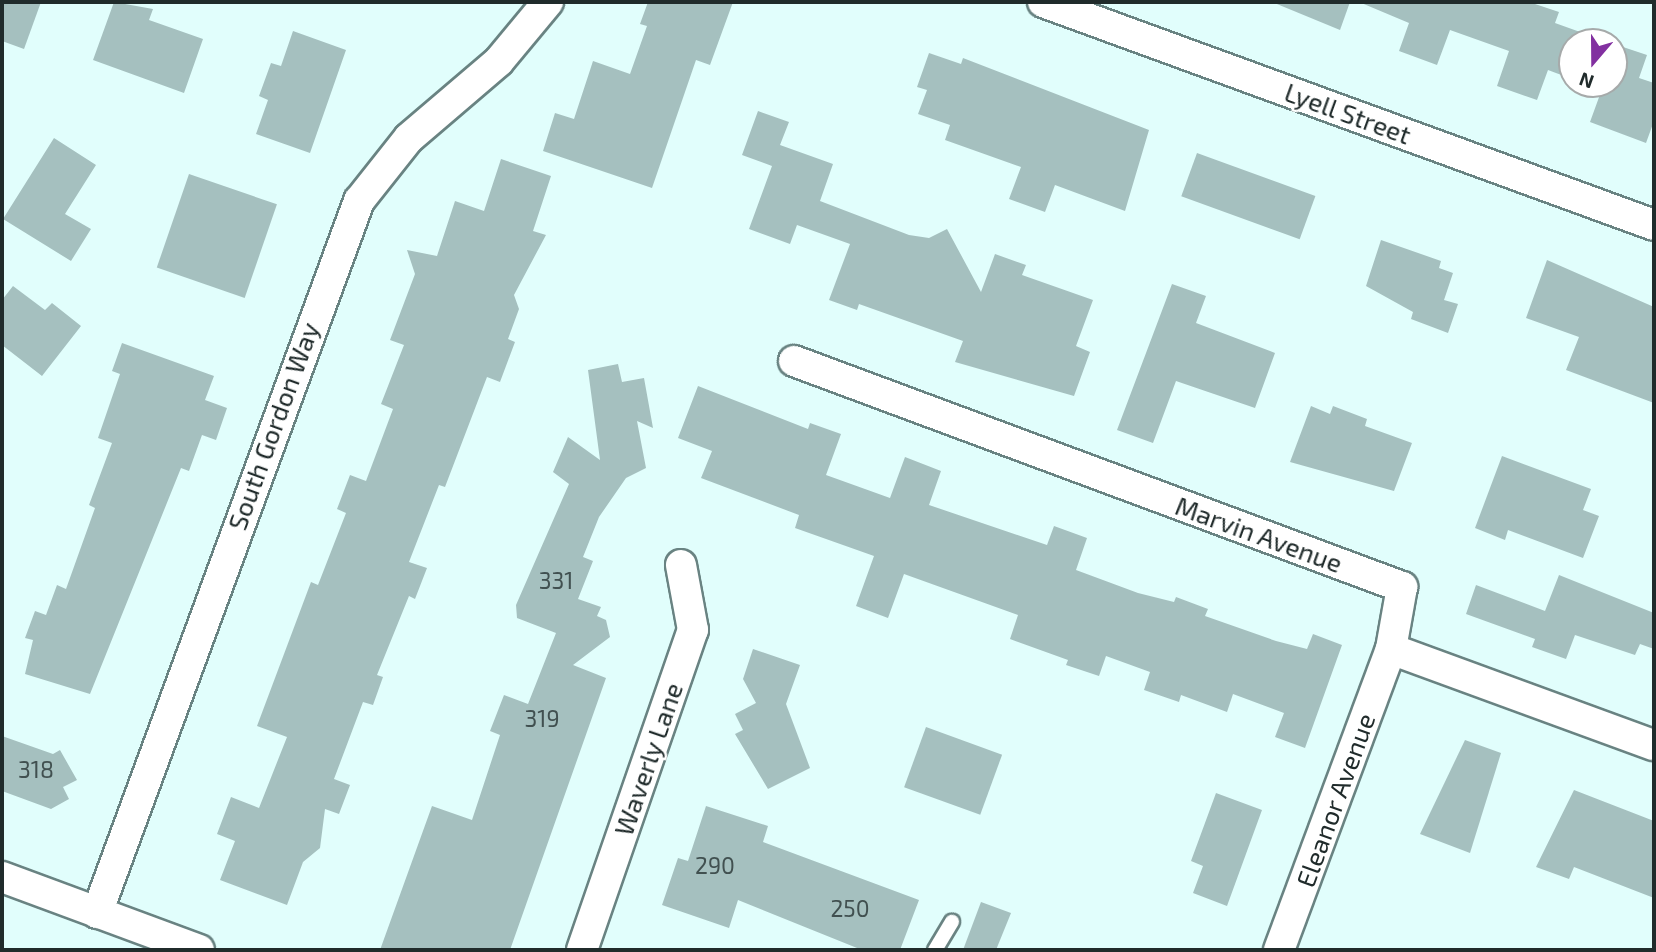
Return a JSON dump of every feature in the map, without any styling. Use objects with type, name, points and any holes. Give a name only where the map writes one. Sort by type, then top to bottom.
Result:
[{"type":"street","name":"South Gordon Way","points":[[97,912],[359,201],[409,138],[499,61],[548,2]]},
{"type":"street","name":"Lyell Street","points":[[1042,2],[1654,225]]},
{"type":"street","name":"Marvin Avenue","points":[[794,361],[1402,587],[1391,649]]},
{"type":"street","name":"Waverly Lane","points":[[582,950],[692,631],[681,565]]},
{"type":"street","points":[[1391,649],[1654,745]]},
{"type":"street","name":"Eleanor Avenue","points":[[1279,950],[1391,649]]},
{"type":"street","points":[[2,877],[199,950]]},
{"type":"lane","points":[[935,950],[952,922]]},
{"type":"building","points":[[2,2],[41,2],[24,49],[2,41]]},
{"type":"building","points":[[114,2],[153,9],[149,20],[203,39],[184,93],[93,60]]},
{"type":"building","points":[[648,2],[733,2],[710,65],[696,60],[652,188],[543,151],[555,113],[574,119],[593,61],[630,74],[647,26],[640,24]]},
{"type":"building","points":[[1272,2],[1350,2],[1340,30]]},
{"type":"building","points":[[1359,2],[1529,2],[1559,12],[1555,23],[1569,28],[1558,28],[1558,74],[1548,70],[1537,100],[1497,86],[1509,51],[1450,30],[1437,65],[1399,51],[1409,23]]},
{"type":"building","points":[[293,31],[346,50],[310,153],[256,134],[268,100],[259,96],[271,63],[281,66]]},
{"type":"building","points":[[1628,49],[1647,55],[1639,78],[1654,83],[1654,121],[1646,143],[1590,122],[1599,98],[1628,98]]},
{"type":"building","points":[[929,53],[961,64],[963,58],[1149,130],[1125,211],[1055,185],[1045,212],[1009,199],[1021,167],[945,140],[950,125],[918,114],[927,90],[917,87]]},
{"type":"building","points":[[758,111],[789,122],[780,145],[833,164],[820,201],[909,235],[929,238],[947,229],[981,292],[995,254],[1026,265],[1022,275],[1093,300],[1076,346],[1090,352],[1074,396],[955,362],[963,341],[859,304],[857,310],[829,300],[850,244],[797,225],[790,244],[749,229],[772,166],[742,155]]},
{"type":"building","points":[[54,138],[96,165],[65,214],[91,229],[71,261],[3,219]]},
{"type":"building","points":[[1197,153],[1315,196],[1300,239],[1181,196]]},
{"type":"building","points":[[501,159],[551,176],[533,231],[546,235],[514,295],[519,309],[508,339],[515,342],[500,382],[487,377],[445,487],[439,485],[409,562],[427,568],[415,599],[409,596],[377,675],[383,677],[373,705],[363,702],[334,779],[350,785],[339,814],[325,809],[320,848],[303,862],[287,905],[220,880],[235,841],[217,834],[231,797],[259,808],[287,737],[257,726],[311,582],[318,585],[346,513],[337,509],[350,475],[366,481],[393,409],[381,404],[404,345],[390,340],[415,274],[407,250],[437,256],[455,201],[484,211]]},
{"type":"building","points":[[189,174],[277,204],[245,298],[157,268]]},
{"type":"building","points":[[1381,240],[1441,261],[1439,268],[1453,273],[1444,300],[1458,304],[1448,333],[1411,319],[1413,312],[1366,286]]},
{"type":"building","points":[[1547,260],[1654,307],[1654,403],[1566,370],[1579,337],[1526,318]]},
{"type":"building","points":[[1172,284],[1206,296],[1196,323],[1275,353],[1255,408],[1176,381],[1153,443],[1117,430]]},
{"type":"building","points":[[13,286],[45,310],[52,303],[81,326],[42,376],[2,345],[2,300]]},
{"type":"building","points":[[122,343],[214,376],[205,400],[227,408],[216,440],[202,435],[189,471],[181,468],[90,694],[25,674],[33,640],[25,638],[35,611],[46,615],[57,585],[66,589],[95,508],[89,505],[112,443],[98,438],[120,374],[112,371]]},
{"type":"building","points":[[618,364],[622,382],[644,378],[653,428],[637,421],[646,468],[626,478],[599,517],[583,557],[593,561],[578,599],[601,607],[597,616],[606,620],[610,637],[573,665],[606,678],[510,950],[380,950],[432,806],[472,820],[500,735],[490,731],[504,695],[528,704],[556,633],[517,618],[516,605],[569,484],[553,472],[568,437],[600,460],[588,370]]},
{"type":"building","points":[[698,386],[808,429],[810,423],[841,434],[826,475],[890,498],[905,457],[941,471],[929,505],[1047,545],[1054,526],[1087,538],[1076,570],[1138,593],[1174,602],[1176,597],[1208,609],[1205,616],[1276,641],[1307,649],[1313,634],[1342,645],[1305,748],[1275,737],[1284,713],[1233,694],[1227,712],[1181,695],[1179,702],[1144,690],[1150,672],[1106,656],[1099,676],[1066,665],[1068,660],[1010,639],[1018,615],[904,574],[888,618],[856,606],[874,556],[795,528],[799,515],[701,478],[712,451],[678,438]]},
{"type":"building","points":[[1311,406],[1330,414],[1333,406],[1367,419],[1365,426],[1412,443],[1394,491],[1290,462]]},
{"type":"building","points":[[1502,456],[1591,489],[1583,510],[1599,516],[1583,558],[1508,530],[1505,540],[1475,528]]},
{"type":"building","points":[[1559,575],[1654,613],[1654,649],[1640,644],[1635,655],[1575,635],[1566,659],[1532,647],[1535,639],[1466,614],[1476,585],[1545,611]]},
{"type":"building","points":[[753,649],[800,665],[786,704],[810,768],[768,789],[735,734],[743,730],[735,714],[756,703],[743,679]]},
{"type":"building","points":[[926,727],[1002,755],[980,815],[904,787]]},
{"type":"building","points":[[2,736],[53,754],[60,750],[77,780],[63,787],[69,799],[51,809],[2,791]]},
{"type":"building","points":[[1465,740],[1501,753],[1470,853],[1420,834]]},
{"type":"building","points":[[1574,790],[1654,821],[1654,898],[1574,867],[1569,879],[1536,867]]},
{"type":"building","points":[[1216,793],[1262,810],[1227,906],[1193,893],[1203,866],[1191,861]]},
{"type":"building","points":[[706,806],[768,826],[763,842],[919,900],[900,950],[862,950],[738,900],[729,928],[662,905],[678,858],[688,861]]},
{"type":"building","points":[[981,902],[1011,913],[996,950],[963,950]]}]
